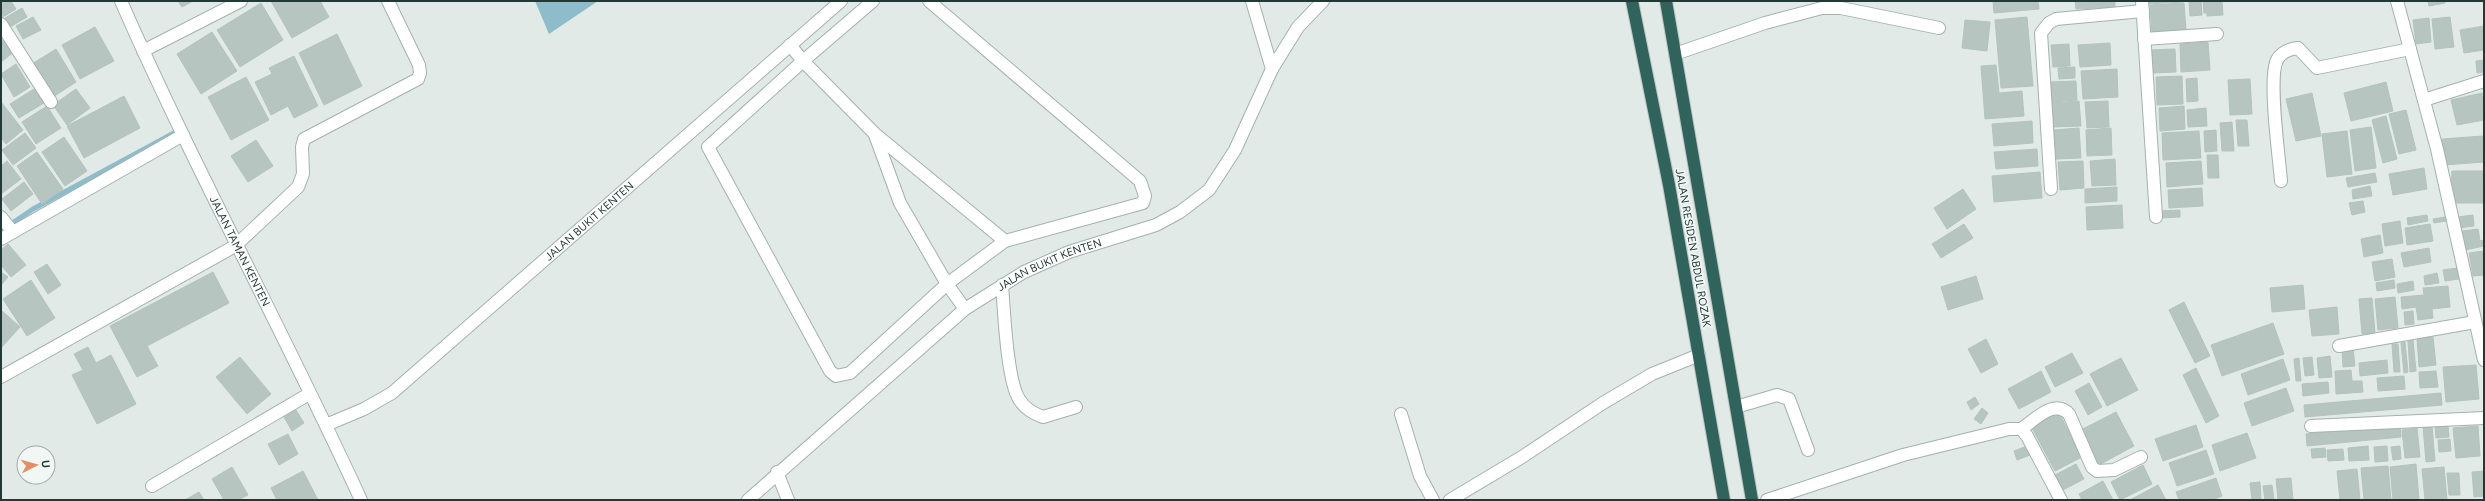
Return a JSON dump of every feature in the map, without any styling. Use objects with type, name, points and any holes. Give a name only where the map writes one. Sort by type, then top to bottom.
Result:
[{"type":"highway","name":"JALAN RESIDEN ABDUL ROZAK","points":[[1632,1],[1669,185],[1724,500]]},
{"type":"highway","name":"JALAN RESIDEN ABDUL ROZAK","points":[[1666,1],[1752,500]]},
{"type":"street","name":"JALAN TAMAN KENTEN","points":[[121,1],[143,51],[236,246],[309,394],[326,425],[361,500]]},
{"type":"street","points":[[143,51],[241,1]]},
{"type":"street","points":[[1,377],[236,246],[298,187],[303,174],[302,147],[304,139],[418,79],[420,73],[419,65],[388,1]]},
{"type":"street","name":"JALAN BUKIT KENTEN","points":[[326,425],[364,409],[392,393],[841,1]]},
{"type":"street","points":[[873,1],[803,61],[708,147],[830,371],[836,376],[850,373],[947,284],[1005,241],[1137,206],[1143,203],[1145,196],[1140,180],[929,1]]},
{"type":"street","points":[[1252,1],[1272,69]]},
{"type":"street","name":"JALAN BUKIT KENTEN","points":[[748,500],[777,472],[965,309],[1024,272],[1069,252],[1156,224],[1180,212],[1209,190],[1235,150],[1272,69],[1298,27],[1323,1]]},
{"type":"street","points":[[2398,1],[2424,100],[2484,360]]},
{"type":"street","points":[[2051,188],[2041,33],[2049,22],[2056,19],[2142,6],[2156,217]]},
{"type":"street","points":[[1675,54],[1765,23],[1822,8],[1841,8],[1939,28]]},
{"type":"street","points":[[1,24],[51,102]]},
{"type":"street","points":[[2144,39],[2217,34]]},
{"type":"street","points":[[790,45],[803,61],[875,134],[1005,241]]},
{"type":"street","points":[[2281,181],[2274,86],[2274,70],[2278,59],[2290,49],[2298,48],[2317,68],[2410,49]]},
{"type":"street","points":[[2424,100],[2484,81]]},
{"type":"street","points":[[1,238],[183,134]]},
{"type":"street","points":[[875,134],[900,203],[947,284],[965,309]]},
{"type":"street","points":[[1,218],[13,232]]},
{"type":"street","points":[[1002,285],[1010,362],[1018,398],[1029,411],[1043,417],[1076,407]]},
{"type":"street","points":[[2339,346],[2475,322]]},
{"type":"street","points":[[1450,500],[1522,457],[1602,402],[1652,374],[1699,355]]},
{"type":"street","points":[[152,486],[309,394]]},
{"type":"street","points":[[1736,407],[1777,395],[1789,398],[1808,450]]},
{"type":"street","points":[[1767,500],[1903,455],[1992,431],[2021,429],[2051,409],[2058,407],[2064,408],[2069,414],[2092,467],[2097,471],[2114,470],[2141,457]]},
{"type":"street","points":[[1401,414],[1420,476],[1432,500]]},
{"type":"street","points":[[2311,426],[2484,418]]},
{"type":"street","points":[[2021,429],[2061,500]]},
{"type":"street","points":[[777,472],[788,500]]},
{"type":"water","points":[[535,1],[598,1],[549,34]]},
{"type":"building","points":[[1,1],[11,1],[16,9],[3,17]]},
{"type":"building","points":[[178,1],[193,1],[182,7]]},
{"type":"building","points":[[271,1],[320,1],[329,17],[292,38]]},
{"type":"building","points":[[1993,1],[2038,1],[2039,9],[1994,13]]},
{"type":"building","points":[[2075,1],[2115,1],[2115,7],[2076,9]]},
{"type":"building","points":[[2146,1],[2183,1],[2183,2],[2146,4]]},
{"type":"building","points":[[2189,1],[2201,1],[2202,15],[2190,16]]},
{"type":"building","points":[[2203,1],[2222,1],[2223,15],[2207,16],[2207,13],[2204,13]]},
{"type":"building","points":[[2428,1],[2445,1],[2445,3],[2429,6]]},
{"type":"building","points":[[261,3],[283,40],[240,67],[217,30]]},
{"type":"building","points":[[2184,3],[2186,31],[2152,33],[2150,5]]},
{"type":"building","points":[[22,8],[27,17],[10,27],[5,18]]},
{"type":"building","points":[[33,17],[41,30],[23,39],[16,26]]},
{"type":"building","points":[[2027,17],[2033,86],[2001,88],[1995,20]]},
{"type":"building","points":[[2450,17],[2454,47],[2435,49],[2432,19]]},
{"type":"building","points":[[2429,18],[2431,42],[2416,44],[2413,20]]},
{"type":"building","points":[[1965,20],[1990,22],[1987,51],[1962,48]]},
{"type":"building","points":[[2484,26],[2484,50],[2464,53],[2460,30]]},
{"type":"building","points":[[95,27],[114,61],[80,79],[62,45]]},
{"type":"building","points":[[212,32],[237,71],[201,94],[177,54]]},
{"type":"building","points":[[337,34],[362,86],[324,105],[299,53]]},
{"type":"building","points":[[5,39],[15,51],[1,62],[1,42]]},
{"type":"building","points":[[2208,42],[2210,70],[2181,72],[2180,44]]},
{"type":"building","points":[[2110,43],[2111,65],[2080,67],[2078,45]]},
{"type":"building","points":[[2069,44],[2070,66],[2053,67],[2051,45]]},
{"type":"building","points":[[56,49],[76,82],[53,97],[32,64]]},
{"type":"building","points":[[2175,49],[2176,72],[2152,73],[2150,50]]},
{"type":"building","points":[[294,56],[318,106],[294,118],[288,106],[271,115],[255,82],[272,74],[269,68]]},
{"type":"building","points":[[2484,60],[2484,72],[2477,73],[2476,61]]},
{"type":"building","points":[[16,64],[30,87],[14,97],[1,74]]},
{"type":"building","points":[[1996,65],[1999,93],[2022,91],[2024,116],[1985,119],[1981,66]]},
{"type":"building","points":[[2075,67],[2075,78],[2059,79],[2058,68]]},
{"type":"building","points":[[2117,69],[2118,97],[2083,99],[2081,71]]},
{"type":"building","points":[[2182,76],[2183,104],[2157,105],[2156,77]]},
{"type":"building","points":[[246,77],[269,120],[231,140],[208,97]]},
{"type":"building","points":[[2197,78],[2198,101],[2187,102],[2186,79]]},
{"type":"building","points":[[2250,79],[2252,114],[2230,115],[2228,80]]},
{"type":"building","points":[[2076,81],[2077,100],[2052,102],[2050,82]]},
{"type":"building","points":[[2386,82],[2393,111],[2351,121],[2344,93]]},
{"type":"building","points":[[34,89],[44,103],[19,118],[10,104]]},
{"type":"building","points":[[76,89],[90,108],[67,125],[53,105]]},
{"type":"building","points":[[2312,93],[2321,136],[2296,141],[2286,99]]},
{"type":"building","points":[[2482,93],[2484,120],[2457,125],[2451,100]]},
{"type":"building","points":[[124,96],[140,128],[84,158],[67,126]]},
{"type":"building","points":[[2079,101],[2081,126],[2052,127],[2051,103]]},
{"type":"building","points":[[2108,101],[2109,127],[2087,128],[2085,102]]},
{"type":"building","points":[[1,102],[23,130],[6,144],[1,138]]},
{"type":"building","points":[[47,106],[61,128],[36,144],[22,122]]},
{"type":"building","points":[[2184,106],[2185,129],[2160,131],[2159,108]]},
{"type":"building","points":[[2206,108],[2207,126],[2188,127],[2187,110]]},
{"type":"building","points":[[2406,110],[2416,150],[2399,154],[2389,114]]},
{"type":"building","points":[[2386,116],[2397,159],[2383,163],[2372,120]]},
{"type":"building","points":[[2236,120],[2247,120],[2249,146],[2238,146]]},
{"type":"building","points":[[2032,121],[2033,143],[1994,146],[1992,124]]},
{"type":"building","points":[[2232,122],[2234,151],[2222,151],[2220,123]]},
{"type":"building","points":[[2371,127],[2376,168],[2355,171],[2350,130]]},
{"type":"building","points":[[2079,128],[2081,158],[2056,159],[2054,130]]},
{"type":"building","points":[[2111,128],[2112,155],[2087,156],[2086,130]]},
{"type":"building","points":[[2216,130],[2217,151],[2205,152],[2204,131]]},
{"type":"building","points":[[2199,131],[2201,158],[2163,160],[2162,133]]},
{"type":"building","points":[[2347,131],[2352,174],[2327,177],[2322,134]]},
{"type":"building","points":[[25,133],[36,148],[13,165],[2,150]]},
{"type":"building","points":[[2483,136],[2484,162],[2444,165],[2442,139]]},
{"type":"building","points":[[64,137],[87,171],[65,186],[42,152]]},
{"type":"building","points":[[256,140],[273,166],[248,182],[231,156]]},
{"type":"building","points":[[2037,149],[2038,166],[1996,169],[1994,152]]},
{"type":"building","points":[[37,152],[63,189],[42,204],[17,166]]},
{"type":"building","points":[[2207,155],[2218,155],[2219,178],[2208,178]]},
{"type":"building","points":[[2115,159],[2116,185],[2092,186],[2090,161]]},
{"type":"building","points":[[7,161],[21,179],[1,194],[1,166]]},
{"type":"building","points":[[2083,161],[2084,188],[2060,190],[2058,162]]},
{"type":"building","points":[[2201,161],[2203,184],[2167,187],[2166,163]]},
{"type":"building","points":[[2424,168],[2427,189],[2393,195],[2389,174]]},
{"type":"building","points":[[2452,171],[2484,171],[2483,203],[2451,203]]},
{"type":"building","points":[[2040,172],[2042,198],[1994,202],[1992,176]]},
{"type":"building","points":[[2375,173],[2377,182],[2348,187],[2346,178]]},
{"type":"building","points":[[24,182],[33,194],[11,211],[2,199]]},
{"type":"building","points":[[2370,186],[2372,196],[2353,199],[2352,190]]},
{"type":"building","points":[[2117,187],[2117,201],[2085,203],[2085,189]]},
{"type":"building","points":[[2202,188],[2203,206],[2169,208],[2168,190]]},
{"type":"building","points":[[1963,189],[1976,209],[1947,229],[1934,208]]},
{"type":"building","points":[[2363,201],[2365,212],[2352,215],[2349,203]]},
{"type":"building","points":[[2122,205],[2123,228],[2087,230],[2086,207]]},
{"type":"building","points":[[2180,210],[2180,217],[2160,218],[2159,211]]},
{"type":"building","points":[[2427,215],[2428,221],[2408,225],[2407,218]]},
{"type":"building","points":[[2473,215],[2474,226],[2459,228],[2458,217]]},
{"type":"building","points":[[2445,217],[2446,221],[2434,223],[2433,219]]},
{"type":"building","points":[[2400,221],[2403,243],[2385,246],[2382,224]]},
{"type":"building","points":[[1964,224],[1973,238],[1941,258],[1932,244]]},
{"type":"building","points":[[2430,224],[2433,241],[2407,245],[2405,228]]},
{"type":"building","points":[[2478,229],[2480,241],[2484,240],[2484,246],[2465,250],[2462,231]]},
{"type":"building","points":[[2380,235],[2383,253],[2364,257],[2361,239]]},
{"type":"building","points":[[8,244],[26,265],[11,277],[1,265],[1,250]]},
{"type":"building","points":[[2429,248],[2431,262],[2404,267],[2401,253]]},
{"type":"building","points":[[2484,251],[2484,275],[2473,276],[2469,253]]},
{"type":"building","points":[[2392,259],[2395,277],[2375,281],[2372,262]]},
{"type":"building","points":[[47,264],[61,285],[48,294],[34,272]]},
{"type":"building","points":[[2457,268],[2459,279],[2445,281],[2443,270]]},
{"type":"building","points":[[1,272],[8,277],[1,285]]},
{"type":"building","points":[[213,272],[229,303],[147,346],[158,366],[137,377],[110,326]]},
{"type":"building","points":[[2437,273],[2439,283],[2425,285],[2424,276]]},
{"type":"building","points":[[1976,276],[1983,299],[1948,310],[1941,287]]},
{"type":"building","points":[[31,280],[55,318],[27,336],[3,299]]},
{"type":"building","points":[[2394,280],[2395,288],[2377,291],[2376,283]]},
{"type":"building","points":[[2413,281],[2414,290],[2398,293],[2397,284]]},
{"type":"building","points":[[2303,285],[2305,309],[2272,312],[2270,288]]},
{"type":"building","points":[[2448,286],[2450,307],[2432,309],[2433,318],[2418,320],[2416,307],[2402,309],[2401,297],[2424,295],[2423,288]]},
{"type":"building","points":[[2395,297],[2398,328],[2378,330],[2375,299]]},
{"type":"building","points":[[2372,298],[2375,333],[2362,334],[2359,299]]},
{"type":"building","points":[[2184,302],[2210,356],[2195,363],[2169,310]]},
{"type":"building","points":[[2337,307],[2339,334],[2312,336],[2309,310]]},
{"type":"building","points":[[1,310],[20,327],[1,348]]},
{"type":"building","points":[[2413,311],[2414,324],[2405,325],[2404,312]]},
{"type":"building","points":[[2273,323],[2284,354],[2222,376],[2211,345]]},
{"type":"building","points":[[2433,337],[2436,365],[2419,367],[2417,338]]},
{"type":"building","points":[[1986,339],[1998,364],[1981,373],[1968,349]]},
{"type":"building","points":[[2413,340],[2416,371],[2410,372],[2408,341]]},
{"type":"building","points":[[2405,342],[2408,372],[2404,373],[2401,343]]},
{"type":"building","points":[[2392,344],[2398,344],[2400,372],[2394,372]]},
{"type":"building","points":[[88,347],[96,363],[111,355],[136,404],[97,424],[72,375],[83,370],[74,354]]},
{"type":"building","points":[[2353,348],[2355,366],[2343,367],[2342,349]]},
{"type":"building","points":[[2072,353],[2083,373],[2055,387],[2045,367]]},
{"type":"building","points":[[2330,356],[2332,377],[2319,378],[2317,358]]},
{"type":"building","points":[[240,357],[271,394],[247,414],[216,377]]},
{"type":"building","points":[[2312,357],[2314,375],[2305,376],[2303,358]]},
{"type":"building","points":[[2121,358],[2138,390],[2107,406],[2090,374]]},
{"type":"building","points":[[2299,358],[2301,381],[2296,381],[2294,359]]},
{"type":"building","points":[[2283,359],[2290,380],[2248,395],[2241,374]]},
{"type":"building","points":[[2387,360],[2388,373],[2360,376],[2359,363]]},
{"type":"building","points":[[2476,365],[2479,399],[2446,402],[2443,367]]},
{"type":"building","points":[[2196,368],[2219,416],[2206,423],[2183,375]]},
{"type":"building","points":[[2351,370],[2352,381],[2362,381],[2363,392],[2336,394],[2335,371]]},
{"type":"building","points":[[2041,371],[2051,392],[2019,409],[2008,389]]},
{"type":"building","points":[[2436,371],[2438,387],[2420,388],[2419,372]]},
{"type":"building","points":[[2404,376],[2405,389],[2378,391],[2377,378]]},
{"type":"building","points":[[2328,382],[2329,393],[2303,396],[2302,384]]},
{"type":"building","points":[[2089,383],[2102,407],[2088,415],[2075,391]]},
{"type":"building","points":[[2286,388],[2294,411],[2252,426],[2244,403]]},
{"type":"building","points":[[2441,393],[2442,405],[2305,417],[2304,405]]},
{"type":"building","points":[[1975,397],[1979,404],[1971,410],[1967,402]]},
{"type":"building","points":[[1982,408],[1988,413],[1981,424],[1974,419]]},
{"type":"building","points":[[296,410],[304,423],[292,431],[284,417]]},
{"type":"building","points":[[2058,411],[2082,457],[2055,471],[2031,426]]},
{"type":"building","points":[[2116,412],[2134,446],[2097,466],[2079,431]]},
{"type":"building","points":[[2448,424],[2449,437],[2436,438],[2435,425]]},
{"type":"building","points":[[2196,425],[2203,447],[2163,461],[2155,439]]},
{"type":"building","points":[[2400,425],[2401,437],[2307,446],[2306,434]]},
{"type":"building","points":[[2432,425],[2435,461],[2426,462],[2423,426]]},
{"type":"building","points":[[2478,426],[2480,456],[2456,458],[2453,428]]},
{"type":"building","points":[[2417,428],[2420,457],[2405,458],[2402,430]]},
{"type":"building","points":[[2247,433],[2256,458],[2220,471],[2212,445]]},
{"type":"building","points":[[288,434],[298,454],[279,465],[268,444]]},
{"type":"building","points":[[2450,439],[2451,451],[2439,452],[2438,440]]},
{"type":"building","points":[[2027,446],[2030,455],[2017,460],[2014,451]]},
{"type":"building","points":[[2368,446],[2369,460],[2349,461],[2348,448]]},
{"type":"building","points":[[2387,446],[2388,461],[2375,462],[2374,447]]},
{"type":"building","points":[[2400,446],[2401,459],[2393,460],[2391,447]]},
{"type":"building","points":[[2325,448],[2326,457],[2312,458],[2311,449]]},
{"type":"building","points":[[2343,449],[2344,460],[2328,461],[2327,450]]},
{"type":"building","points":[[2206,450],[2214,474],[2177,486],[2169,463]]},
{"type":"building","points":[[2076,464],[2084,479],[2063,490],[2055,475]]},
{"type":"building","points":[[2416,464],[2419,500],[2393,500],[2390,467]]},
{"type":"building","points":[[2143,465],[2152,484],[2120,500],[2111,482]]},
{"type":"building","points":[[2388,466],[2391,500],[2364,500],[2361,468]]},
{"type":"building","points":[[232,467],[248,495],[238,500],[224,500],[212,479]]},
{"type":"building","points":[[2444,467],[2447,500],[2425,500],[2422,469]]},
{"type":"building","points":[[2357,469],[2360,500],[2340,500],[2337,471]]},
{"type":"building","points":[[303,471],[318,500],[277,500],[271,488]]},
{"type":"building","points":[[2484,471],[2484,496],[2474,497],[2472,472]]},
{"type":"building","points":[[2447,473],[2459,473],[2460,495],[2449,495]]},
{"type":"building","points":[[2216,478],[2222,496],[2212,500],[2179,500],[2176,492]]},
{"type":"building","points":[[2291,478],[2293,500],[2278,500],[2276,479]]},
{"type":"building","points":[[2103,481],[2113,500],[2082,500],[2079,494]]},
{"type":"building","points":[[2260,482],[2261,500],[2252,500],[2250,483]]},
{"type":"building","points":[[2158,485],[2166,500],[2130,500]]},
{"type":"building","points":[[2272,485],[2274,500],[2265,500],[2263,486]]},
{"type":"building","points":[[199,492],[204,500],[185,500]]},
{"type":"waterway","points":[[11,224],[33,209],[174,133]]}]
